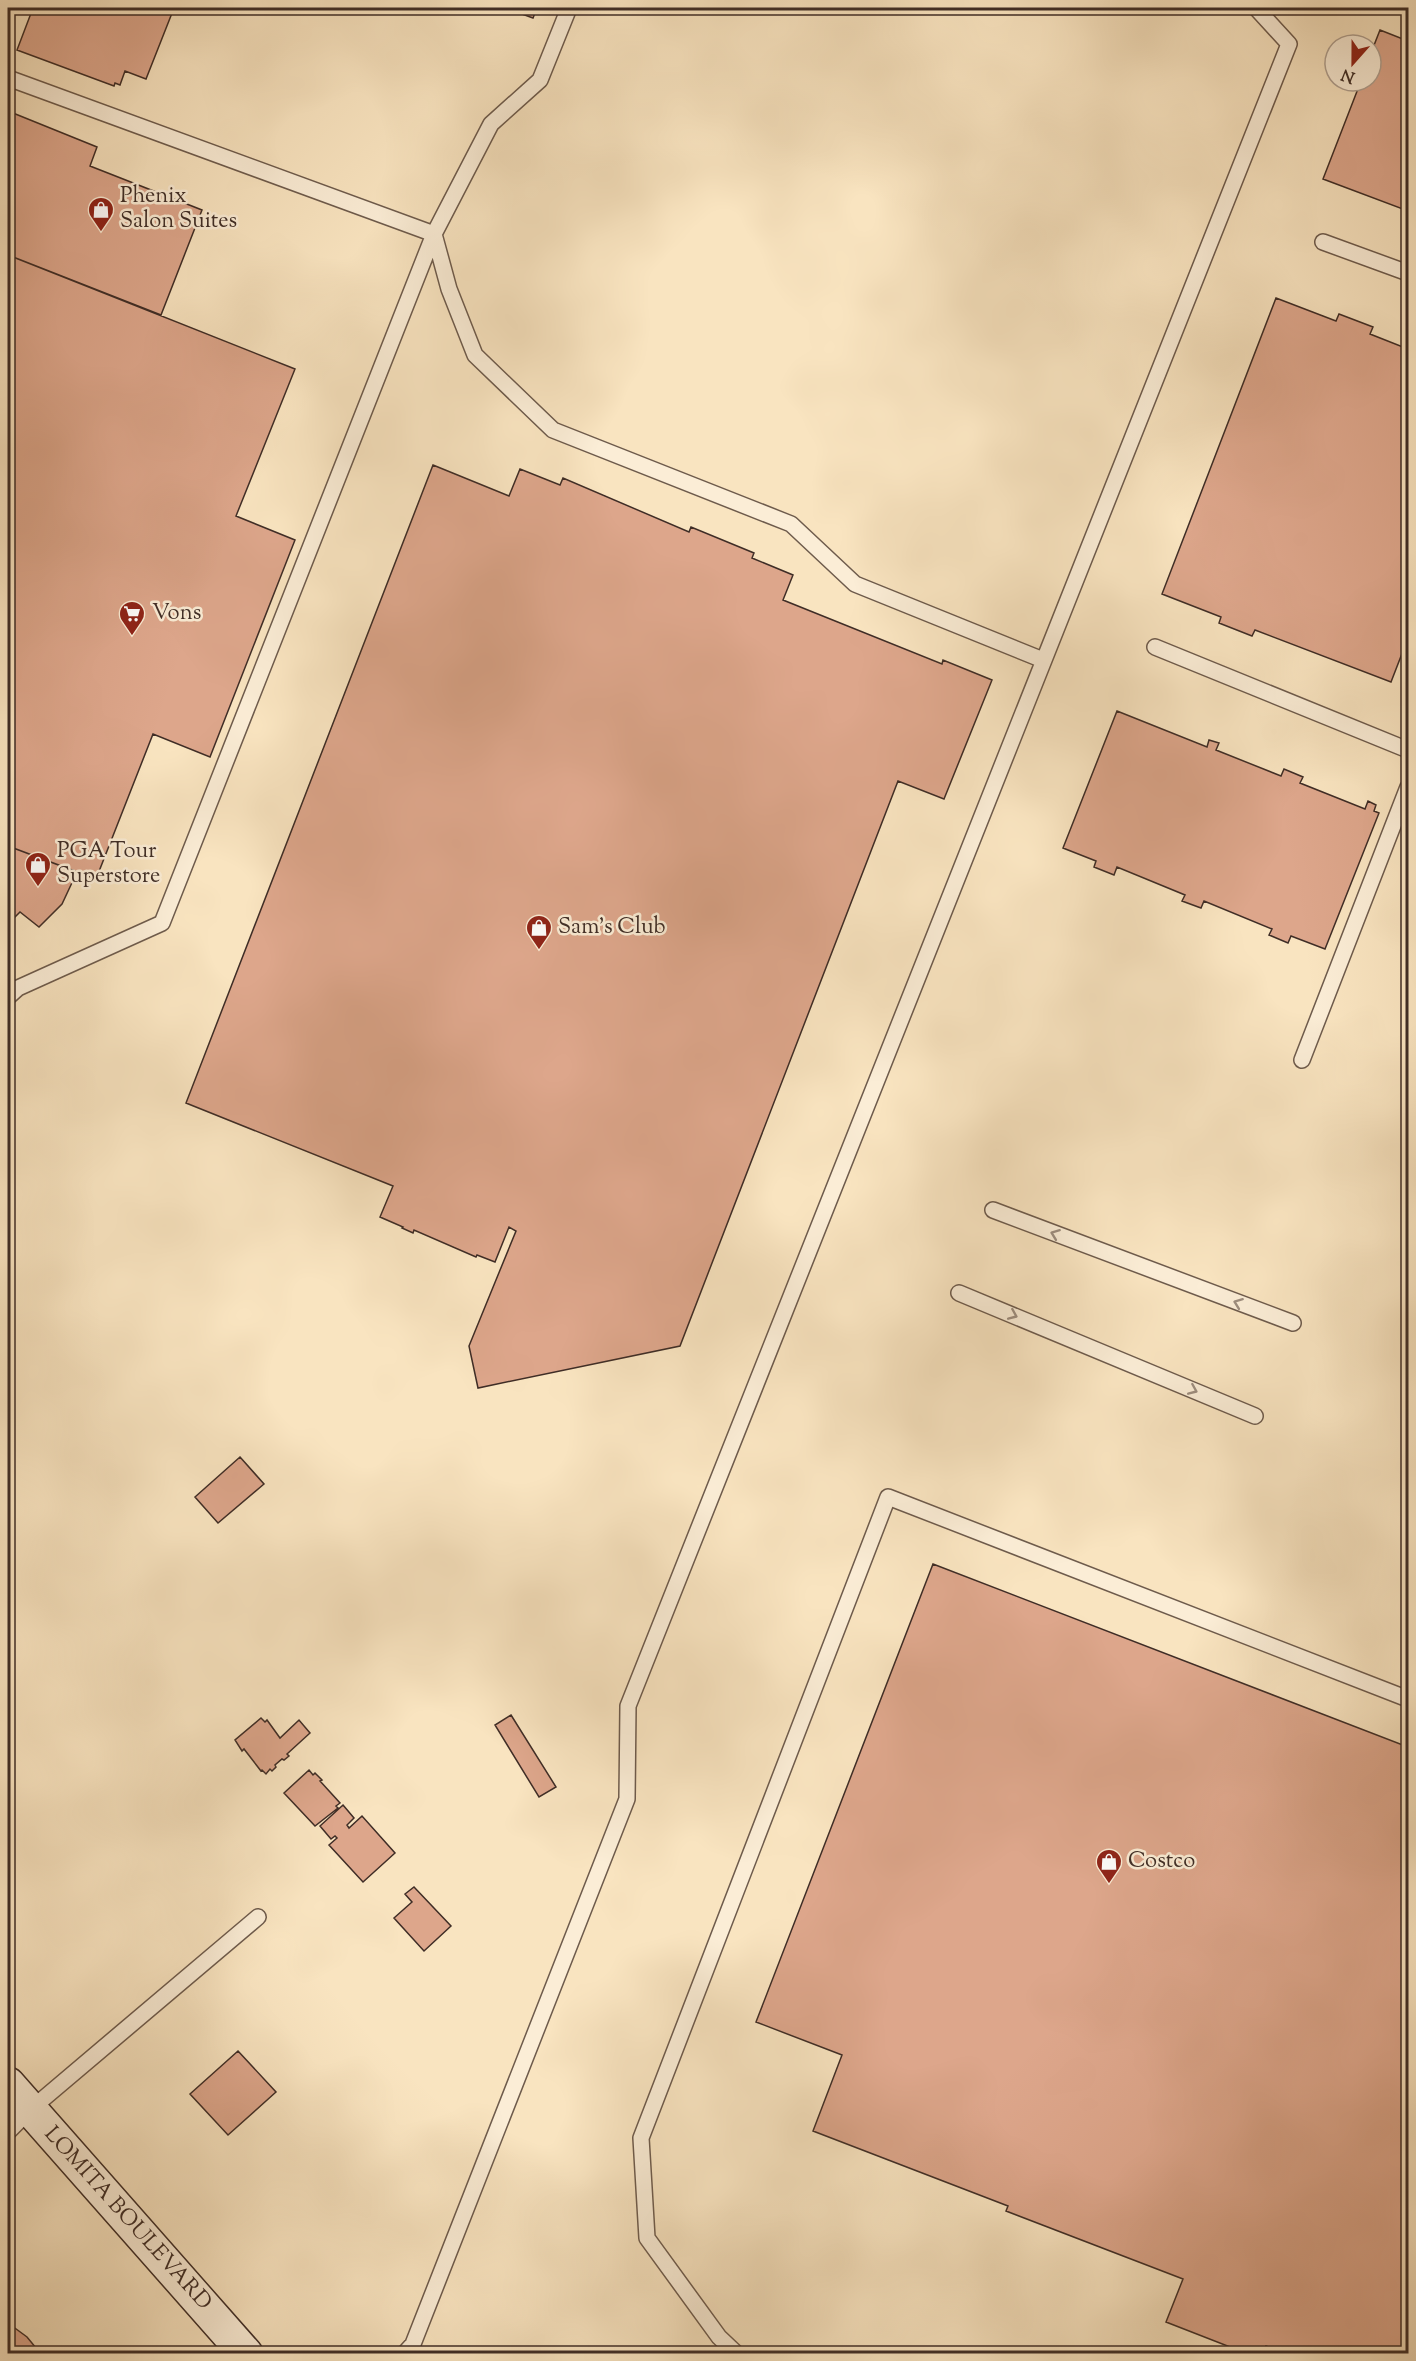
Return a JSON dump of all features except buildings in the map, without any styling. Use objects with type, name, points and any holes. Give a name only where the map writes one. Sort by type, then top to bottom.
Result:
[{"type":"main road","name":"LOMITA BOULEVARD","points":[[8,2084],[246,2354]]},
{"type":"lane","points":[[8,997],[18,988],[162,923],[434,234],[491,124],[540,80],[569,8]]},
{"type":"lane","points":[[405,2354],[413,2344],[627,1799],[628,1706],[1289,44],[1256,8]]},
{"type":"lane","points":[[8,78],[434,234]]},
{"type":"lane","points":[[434,234],[448,289],[475,355],[553,430],[791,524],[855,584],[1043,660]]},
{"type":"lane","points":[[1323,242],[1408,273]]},
{"type":"lane","points":[[1155,648],[1408,750]]},
{"type":"lane","points":[[1302,1060],[1408,787]]},
{"type":"lane","points":[[993,1210],[1293,1323]]},
{"type":"lane","points":[[959,1293],[1255,1416]]},
{"type":"lane","points":[[737,2354],[719,2337],[647,2238],[641,2138],[888,1497],[1408,1699]]},
{"type":"lane","points":[[8,2132],[30,2110],[258,1917]]},
{"type":"place","name":"Phenix Salon Suites","points":[[101,233]]},
{"type":"place","name":"Vons","points":[[132,637]]},
{"type":"place","name":"PGA Tour Superstore","points":[[38,888]]},
{"type":"place","name":"Sam's Club","points":[[539,951]]},
{"type":"place","name":"Costco","points":[[1109,1885]]}]
